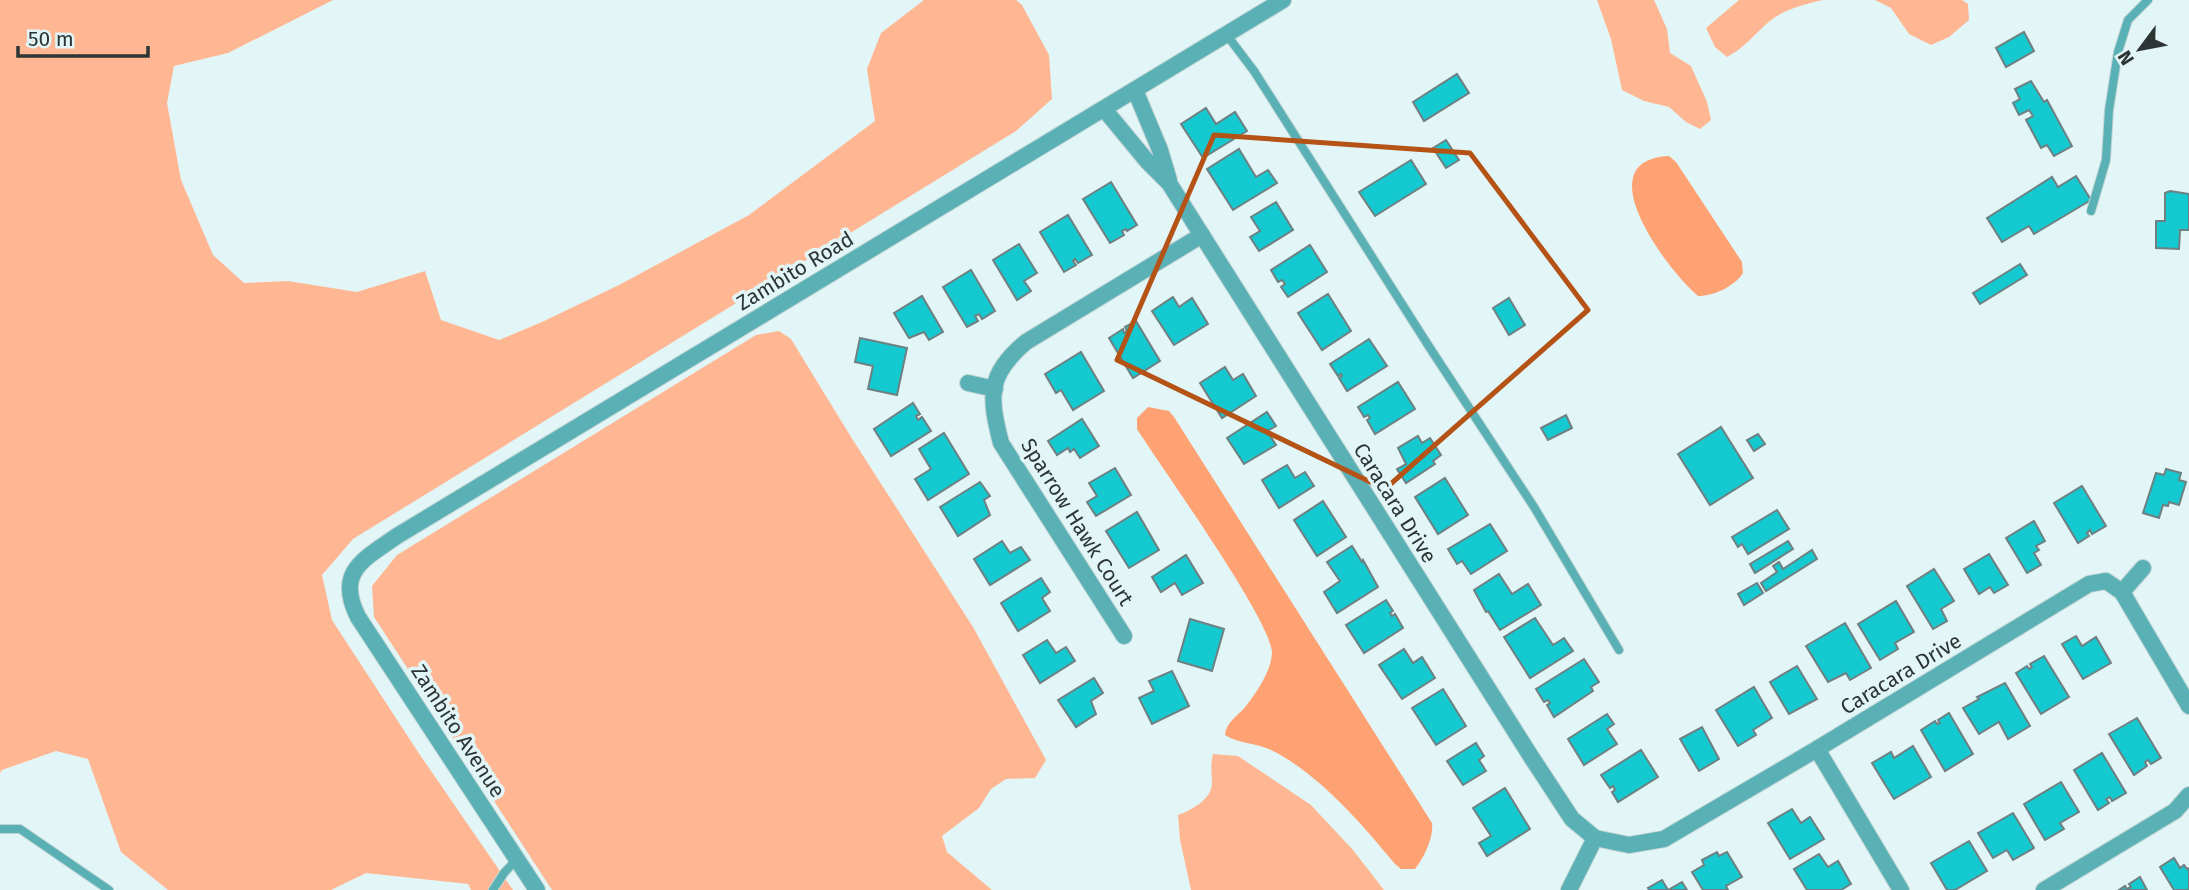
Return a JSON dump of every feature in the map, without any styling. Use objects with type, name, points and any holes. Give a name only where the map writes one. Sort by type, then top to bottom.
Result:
[{"type":"street","name":"Zambito Road","points":[[349,593],[357,564],[397,536],[1283,0]]},
{"type":"street","name":"Caracara Drive","points":[[1135,90],[1160,150],[1169,183]]},
{"type":"street","name":"Caracara Drive","points":[[1104,109],[1169,183],[1530,755],[1572,819],[1595,838],[1629,845],[1664,839],[1817,750],[2089,584],[2106,581],[2122,592]]},
{"type":"street","name":"Sparrow Hawk Court","points":[[1124,636],[1001,443],[992,409],[996,377],[1011,355],[1026,342],[1202,235]]},
{"type":"street","points":[[968,383],[995,389]]},
{"type":"street","points":[[2143,568],[2122,592],[2189,706]]},
{"type":"street","name":"Zambito Avenue","points":[[349,593],[358,617],[537,890]]},
{"type":"street","points":[[1817,750],[1901,890]]},
{"type":"street","points":[[2044,890],[2175,811],[2189,795]]},
{"type":"street","points":[[1569,890],[1595,838]]},
{"type":"lane","points":[[2091,211],[2106,160],[2109,110],[2119,52],[2128,20],[2148,0]]},
{"type":"lane","points":[[1226,34],[1254,71],[1534,508],[1619,650]]},
{"type":"lane","points":[[0,828],[20,829],[109,890]]},
{"type":"lane","points":[[493,890],[517,859]]},
{"type":"highlighted area","points":[[1214,135],[1470,153],[1588,310],[1385,489],[1117,360]]},
{"type":"shaded area","points":[[0,0],[333,0],[228,53],[174,66],[167,103],[181,180],[213,255],[244,283],[288,281],[357,292],[425,271],[441,320],[499,340],[619,285],[749,215],[875,121],[867,69],[881,33],[924,0],[1016,0],[1022,5],[1049,55],[1052,99],[1016,131],[353,539],[322,575],[332,620],[513,890],[471,890],[468,884],[366,873],[331,890],[168,890],[121,852],[88,759],[56,751],[0,773]]},
{"type":"shaded area","points":[[1597,0],[1654,0],[1667,29],[1670,53],[1691,66],[1707,102],[1711,120],[1700,129],[1686,122],[1669,107],[1644,101],[1622,90],[1611,39]]},
{"type":"shaded area","points":[[1739,0],[1823,0],[1782,13],[1727,57],[1715,47],[1706,28]]},
{"type":"shaded area","points":[[1875,0],[1962,0],[1968,4],[1969,20],[1949,37],[1931,45],[1909,34],[1891,8]]},
{"type":"shaded area","points":[[1669,156],[1676,162],[1742,262],[1743,273],[1739,278],[1729,286],[1704,296],[1698,296],[1685,283],[1653,242],[1640,218],[1633,195],[1633,176],[1645,162]]},
{"type":"shaded area","points":[[779,331],[791,339],[973,627],[1046,760],[1035,778],[1006,779],[991,789],[979,808],[942,836],[947,852],[992,890],[552,890],[374,617],[372,586],[397,555],[756,335]]},
{"type":"shaded area","points":[[1148,407],[1169,411],[1174,417],[1432,823],[1428,847],[1415,869],[1401,869],[1395,864],[1354,816],[1306,772],[1271,750],[1225,735],[1230,722],[1246,706],[1263,681],[1272,653],[1267,636],[1236,578],[1137,429],[1137,418]]},
{"type":"shaded area","points":[[1213,754],[1238,756],[1311,805],[1353,850],[1384,890],[1191,890],[1180,840],[1178,815],[1204,800],[1211,790]]},
{"type":"building","points":[[2024,32],[2034,51],[2006,67],[1996,48]]},
{"type":"building","points":[[1457,74],[1469,93],[1424,121],[1413,102]]},
{"type":"building","points":[[2031,81],[2044,102],[2047,100],[2072,146],[2054,156],[2047,145],[2041,148],[2026,120],[2033,116],[2029,110],[2019,115],[2013,103],[2020,99],[2015,89]]},
{"type":"building","points":[[1206,108],[1216,124],[1235,112],[1247,131],[1203,158],[1181,124]]},
{"type":"building","points":[[1446,140],[1459,160],[1446,168],[1433,148]]},
{"type":"building","points":[[1239,149],[1256,177],[1268,170],[1277,183],[1233,210],[1207,169]]},
{"type":"building","points":[[1411,160],[1426,184],[1375,216],[1359,192]]},
{"type":"building","points":[[2076,176],[2091,200],[2034,234],[2029,226],[2002,242],[1987,218],[2052,177],[2058,187]]},
{"type":"building","points":[[1111,182],[1137,225],[1122,231],[1124,235],[1110,243],[1083,199]]},
{"type":"building","points":[[2170,191],[2189,194],[2189,230],[2180,230],[2179,249],[2156,248],[2156,221],[2165,221],[2165,193]]},
{"type":"building","points":[[1276,202],[1293,230],[1259,251],[1250,237],[1260,231],[1251,217]]},
{"type":"building","points":[[1068,215],[1092,255],[1078,263],[1075,259],[1073,261],[1076,265],[1064,272],[1040,232]]},
{"type":"building","points":[[1019,244],[1037,273],[1024,281],[1031,291],[1017,300],[993,260]]},
{"type":"building","points":[[1310,245],[1327,272],[1288,297],[1281,287],[1285,284],[1282,280],[1278,282],[1271,270]]},
{"type":"building","points":[[2020,264],[2027,275],[1980,304],[1973,293]]},
{"type":"building","points":[[971,270],[995,311],[982,319],[979,314],[975,316],[978,321],[967,327],[943,287]]},
{"type":"building","points":[[1328,294],[1351,331],[1322,350],[1298,313]]},
{"type":"building","points":[[922,296],[943,332],[929,340],[924,332],[909,338],[894,313]]},
{"type":"building","points":[[1173,297],[1179,307],[1192,298],[1208,324],[1174,345],[1152,311]]},
{"type":"building","points":[[1509,298],[1525,325],[1509,335],[1493,308]]},
{"type":"building","points":[[1136,321],[1160,361],[1133,378],[1109,338],[1123,329],[1124,333],[1127,331],[1125,327]]},
{"type":"building","points":[[860,338],[907,348],[897,395],[868,389],[873,366],[855,362]]},
{"type":"building","points":[[1369,339],[1387,366],[1347,391],[1339,378],[1341,374],[1338,376],[1330,364]]},
{"type":"building","points":[[1081,352],[1104,391],[1073,410],[1061,390],[1056,393],[1045,374]]},
{"type":"building","points":[[1225,367],[1233,380],[1243,374],[1256,396],[1222,418],[1200,383]]},
{"type":"building","points":[[1398,382],[1415,409],[1375,434],[1367,420],[1370,418],[1368,415],[1364,417],[1358,407]]},
{"type":"building","points":[[913,403],[920,414],[916,416],[918,420],[922,417],[931,431],[891,456],[874,429]]},
{"type":"building","points":[[1267,412],[1276,426],[1267,431],[1276,445],[1244,464],[1227,438]]},
{"type":"building","points":[[1566,415],[1572,428],[1548,440],[1541,428]]},
{"type":"building","points":[[1082,419],[1099,446],[1080,458],[1074,449],[1070,452],[1068,448],[1057,455],[1048,441]]},
{"type":"building","points":[[1721,427],[1753,478],[1710,505],[1678,454]]},
{"type":"building","points":[[944,433],[969,474],[928,500],[915,479],[931,469],[919,449]]},
{"type":"building","points":[[1758,434],[1765,444],[1754,451],[1747,440]]},
{"type":"building","points":[[1418,436],[1422,443],[1430,438],[1441,455],[1433,461],[1435,464],[1406,483],[1397,469],[1406,464],[1398,448]]},
{"type":"building","points":[[1287,465],[1295,478],[1305,472],[1314,486],[1279,508],[1262,480]]},
{"type":"building","points":[[1115,468],[1131,495],[1096,516],[1087,502],[1097,496],[1089,483]]},
{"type":"building","points":[[2166,469],[2181,473],[2179,480],[2186,482],[2179,505],[2169,502],[2168,506],[2163,505],[2159,518],[2143,513],[2156,473],[2164,475]]},
{"type":"building","points":[[1445,478],[1468,515],[1438,534],[1415,497]]},
{"type":"building","points":[[980,482],[990,496],[984,500],[990,515],[958,536],[940,507]]},
{"type":"building","points":[[2082,486],[2106,526],[2092,534],[2090,530],[2087,533],[2089,536],[2078,543],[2054,503]]},
{"type":"building","points":[[1323,501],[1346,537],[1317,556],[1294,520]]},
{"type":"building","points":[[1777,510],[1789,529],[1748,554],[1742,544],[1738,547],[1732,537]]},
{"type":"building","points":[[1137,512],[1159,550],[1129,568],[1106,531]]},
{"type":"building","points":[[2034,521],[2045,541],[2036,546],[2039,550],[2034,553],[2041,565],[2027,573],[2006,538]]},
{"type":"building","points":[[1490,524],[1507,551],[1471,574],[1462,561],[1457,564],[1448,549]]},
{"type":"building","points":[[1002,541],[1010,553],[1021,547],[1030,560],[990,585],[974,559]]},
{"type":"building","points":[[1788,541],[1793,549],[1755,573],[1750,564]]},
{"type":"building","points":[[1352,546],[1378,587],[1337,613],[1324,592],[1340,581],[1327,562]]},
{"type":"building","points":[[1812,550],[1817,559],[1766,591],[1761,583],[1777,572],[1773,566],[1779,562],[1783,569]]},
{"type":"building","points":[[1989,554],[2008,585],[1994,593],[1990,587],[1979,594],[1964,569]]},
{"type":"building","points":[[1186,555],[1203,583],[1182,595],[1175,583],[1161,592],[1152,577]]},
{"type":"building","points":[[1934,569],[1954,601],[1941,609],[1947,621],[1933,629],[1907,586]]},
{"type":"building","points":[[1499,574],[1512,594],[1528,584],[1541,605],[1500,630],[1474,590]]},
{"type":"building","points":[[1041,578],[1050,592],[1042,598],[1050,611],[1018,631],[1001,603]]},
{"type":"building","points":[[1757,583],[1763,593],[1744,605],[1738,594]]},
{"type":"building","points":[[1386,600],[1393,611],[1390,613],[1392,616],[1395,614],[1403,628],[1364,653],[1346,625]]},
{"type":"building","points":[[1896,601],[1914,632],[1895,643],[1898,649],[1880,660],[1858,624]]},
{"type":"building","points":[[1535,618],[1553,645],[1564,638],[1573,651],[1530,678],[1504,637]]},
{"type":"building","points":[[1190,619],[1224,629],[1212,671],[1178,661]]},
{"type":"building","points":[[1845,623],[1871,668],[1850,680],[1846,673],[1828,682],[1806,646]]},
{"type":"building","points":[[2076,636],[2082,646],[2096,637],[2111,663],[2083,679],[2062,644]]},
{"type":"building","points":[[1047,640],[1056,653],[1066,647],[1075,661],[1040,683],[1023,655]]},
{"type":"building","points":[[1404,649],[1413,663],[1422,657],[1435,678],[1402,699],[1379,665]]},
{"type":"building","points":[[2044,656],[2069,697],[2041,714],[2016,673],[2027,666],[2029,669],[2032,667],[2030,664]]},
{"type":"building","points":[[1584,659],[1599,682],[1591,687],[1593,691],[1554,717],[1547,705],[1550,703],[1548,700],[1544,702],[1536,689]]},
{"type":"building","points":[[1797,666],[1817,699],[1789,714],[1770,682]]},
{"type":"building","points":[[1172,671],[1189,706],[1152,724],[1139,698],[1154,691],[1149,681]]},
{"type":"building","points":[[1094,678],[1103,693],[1091,701],[1096,714],[1076,727],[1058,700]]},
{"type":"building","points":[[2005,683],[2030,726],[2008,739],[1999,722],[1979,734],[1963,708],[1979,699],[1977,697]]},
{"type":"building","points":[[1754,687],[1772,718],[1753,730],[1756,735],[1738,746],[1716,710]]},
{"type":"building","points":[[1443,689],[1466,726],[1436,745],[1412,708]]},
{"type":"building","points":[[1949,713],[1973,754],[1945,771],[1921,730],[1935,721],[1940,723],[1938,720]]},
{"type":"building","points":[[1607,714],[1614,724],[1607,729],[1617,744],[1584,765],[1568,739]]},
{"type":"building","points":[[2137,718],[2161,758],[2151,764],[2148,760],[2145,762],[2147,766],[2134,775],[2109,734]]},
{"type":"building","points":[[1702,727],[1719,759],[1699,771],[1680,739]]},
{"type":"building","points":[[1476,743],[1484,756],[1479,760],[1486,771],[1463,785],[1447,761]]},
{"type":"building","points":[[1913,746],[1931,777],[1894,799],[1872,763],[1891,752],[1894,758]]},
{"type":"building","points":[[1641,750],[1658,777],[1618,802],[1612,792],[1615,790],[1613,786],[1610,788],[1601,775]]},
{"type":"building","points":[[2102,753],[2126,793],[2112,801],[2110,797],[2106,799],[2109,803],[2098,810],[2074,770]]},
{"type":"building","points":[[2061,782],[2079,812],[2060,823],[2064,829],[2045,840],[2024,804]]},
{"type":"building","points":[[1505,788],[1530,829],[1487,856],[1479,843],[1491,836],[1473,808]]},
{"type":"building","points":[[1792,809],[1801,823],[1810,817],[1824,839],[1790,859],[1768,823]]},
{"type":"building","points":[[2013,813],[2034,848],[2013,860],[2007,850],[1993,858],[1978,833]]},
{"type":"building","points":[[1969,841],[1987,871],[1955,890],[1947,890],[1931,863]]},
{"type":"building","points":[[1717,852],[1719,856],[1727,852],[1742,877],[1726,886],[1728,890],[1703,890],[1692,872],[1704,865],[1702,860]]},
{"type":"building","points":[[1819,854],[1828,867],[1838,861],[1851,884],[1841,890],[1807,890],[1794,869]]},
{"type":"building","points":[[2174,858],[2180,868],[2184,865],[2189,868],[2189,890],[2174,890],[2160,867]]},
{"type":"building","points":[[2140,877],[2147,890],[2119,890],[2125,886],[2127,889],[2131,887],[2129,884]]},
{"type":"building","points":[[1662,880],[1668,890],[1649,890],[1648,888]]},
{"type":"building","points":[[1682,882],[1687,890],[1668,890]]}]
